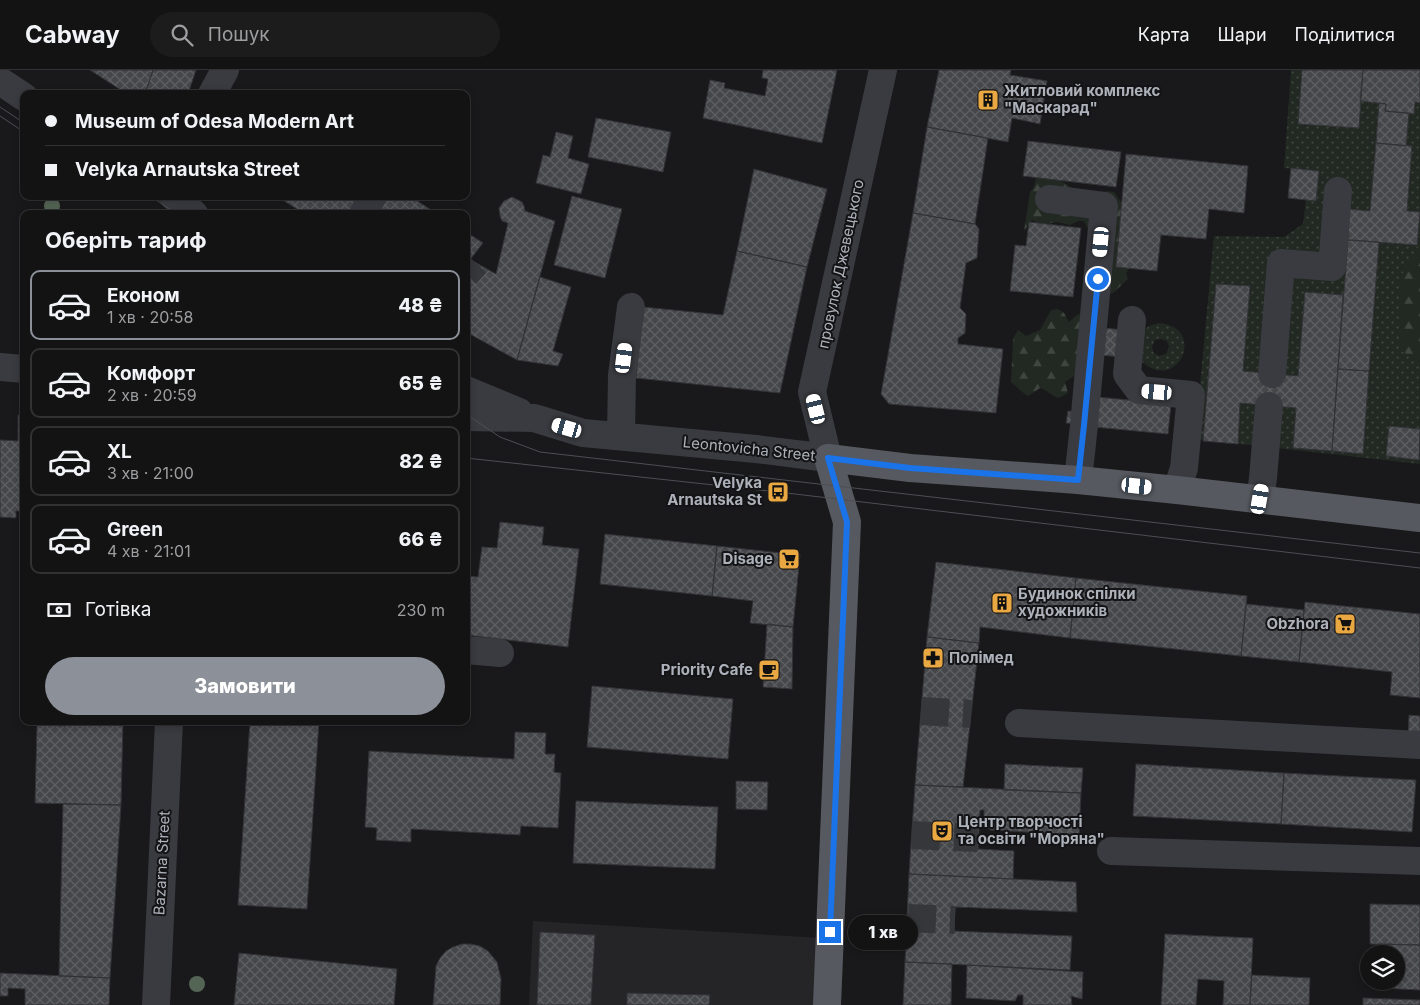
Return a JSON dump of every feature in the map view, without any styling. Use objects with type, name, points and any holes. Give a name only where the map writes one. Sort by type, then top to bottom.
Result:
[{"type":"main road","name":"Leontovicha Street","points":[[828,458],[910,468],[1078,480],[1420,516]]},
{"type":"main road","points":[[827,1005],[847,522],[828,458]]},
{"type":"street","points":[[214,90],[225,70]]},
{"type":"street","name":"провулок Джевецького","points":[[828,458],[812,392],[883,70]]},
{"type":"street","points":[[0,81],[20,94]]},
{"type":"street","points":[[1272,374],[1281,263],[1332,267],[1338,191]]},
{"type":"street","points":[[1049,199],[1104,206],[1078,480]]},
{"type":"street","points":[[620,436],[622,375],[631,307]]},
{"type":"street","points":[[1132,320],[1126,374],[1139,390],[1191,395],[1184,468],[1177,490]]},
{"type":"street","points":[[0,367],[20,369]]},
{"type":"street","points":[[470,392],[534,418]]},
{"type":"street","points":[[1260,499],[1269,406]]},
{"type":"street","name":"Leontovicha Street","points":[[470,417],[534,418],[583,432],[828,458]]},
{"type":"street","points":[[470,650],[500,653]]},
{"type":"street","points":[[1019,723],[1420,745]]},
{"type":"street","name":"Bazarna Street","points":[[156,1005],[169,725]]},
{"type":"street","points":[[1111,851],[1420,861]]},
{"type":"shaded area","points":[[533,921],[822,938],[818,1005],[529,1005]]},
{"type":"green space","points":[[1291,70],[1420,70],[1420,464],[1195,439],[1214,236],[1284,237],[1303,224],[1306,200],[1316,200],[1319,171],[1284,168]]},
{"type":"green space","points":[[1037,174],[1054,176],[1075,190],[1102,196],[1106,191],[1114,192],[1131,216],[1137,258],[1126,273],[1128,279],[1113,293],[1103,296],[1091,235],[1084,221],[1078,221],[1070,225],[1057,222],[1042,225],[1032,220],[1024,231],[1030,192],[1034,187]]},
{"type":"green space","points":[[1420,244],[1420,360],[1400,351],[1401,276]]},
{"type":"green space","points":[[1058,309],[1064,313],[1069,322],[1078,314],[1086,315],[1077,374],[1065,382],[1068,393],[1059,398],[1040,388],[1028,396],[1011,382],[1013,339],[1018,330],[1026,336],[1040,330],[1051,310]]},
{"type":"green space","points":[[1159,323],[1174,327],[1182,335],[1185,346],[1182,356],[1176,365],[1166,370],[1154,369],[1141,361],[1142,332],[1149,326]],"holes":[[[1155,340],[1167,341],[1169,347],[1166,354],[1159,356],[1153,352],[1152,346]]]},
{"type":"building","points":[[90,70],[153,70],[146,90],[121,90]]},
{"type":"building","points":[[153,70],[196,70],[189,90],[146,90]]},
{"type":"building","points":[[763,70],[837,70],[822,143],[703,118],[710,80],[725,83],[724,88],[765,96],[768,79],[762,78]]},
{"type":"building","name":"Житловий комплекс \"Маскарад\"","points":[[939,70],[1011,70],[1010,75],[1047,81],[1040,124],[1012,118],[1008,142],[927,127]]},
{"type":"building","points":[[1302,70],[1363,70],[1359,128],[1298,124]]},
{"type":"building","points":[[1363,70],[1420,70],[1420,103],[1415,102],[1414,114],[1385,111],[1386,104],[1360,101]]},
{"type":"building","points":[[1379,103],[1386,104],[1385,111],[1409,113],[1406,146],[1376,143]]},
{"type":"building","points":[[596,118],[671,132],[663,172],[588,157]]},
{"type":"building","points":[[927,127],[988,138],[975,224],[913,213]]},
{"type":"building","points":[[556,132],[573,136],[568,158],[589,164],[581,194],[536,183],[543,155],[550,157]]},
{"type":"building","points":[[1028,141],[1121,152],[1116,187],[1023,176]]},
{"type":"building","points":[[1376,143],[1412,146],[1407,211],[1420,212],[1417,245],[1348,240],[1349,209],[1370,211]]},
{"type":"building","points":[[1126,154],[1248,166],[1244,213],[1209,209],[1206,239],[1161,235],[1157,271],[1116,267]]},
{"type":"building","points":[[1291,168],[1319,171],[1316,201],[1288,198]]},
{"type":"building","points":[[754,169],[827,189],[807,267],[737,251]]},
{"type":"building","points":[[572,196],[622,209],[605,278],[554,265]]},
{"type":"building","points":[[512,197],[522,202],[525,211],[555,221],[517,360],[470,334],[470,261],[496,274],[508,223],[502,221],[500,216],[499,208],[504,201]]},
{"type":"building","points":[[283,200],[363,200],[357,210],[299,210]]},
{"type":"building","points":[[382,200],[416,200],[431,210],[375,210]]},
{"type":"building","points":[[913,213],[975,224],[979,229],[977,258],[966,263],[960,308],[966,314],[965,333],[958,338],[958,344],[1003,349],[996,413],[889,404],[881,394]]},
{"type":"building","points":[[1029,222],[1081,228],[1073,297],[1010,291],[1015,245],[1026,246]]},
{"type":"building","points":[[470,235],[483,243],[470,260]]},
{"type":"building","points":[[1348,240],[1379,242],[1369,371],[1338,369]]},
{"type":"building","points":[[737,251],[807,267],[780,393],[636,378],[643,307],[723,315]]},
{"type":"building","points":[[540,277],[571,287],[553,351],[563,354],[558,366],[517,360]]},
{"type":"building","points":[[1216,284],[1250,286],[1243,371],[1298,376],[1305,292],[1343,295],[1332,451],[1293,448],[1296,408],[1240,403],[1238,444],[1203,441]]},
{"type":"building","points":[[1103,328],[1124,330],[1122,357],[1100,355]]},
{"type":"building","points":[[1338,369],[1369,371],[1363,454],[1332,451]]},
{"type":"building","points":[[1097,397],[1171,404],[1168,434],[1094,427]]},
{"type":"building","points":[[1068,411],[1080,412],[1079,424],[1066,423]]},
{"type":"building","points":[[18,415],[20,415],[20,511],[16,511],[16,518],[0,517],[0,440],[18,441]]},
{"type":"building","points":[[1389,426],[1420,429],[1419,460],[1386,456]]},
{"type":"building","points":[[500,522],[544,527],[542,545],[579,549],[568,647],[470,635],[470,576],[478,577],[482,547],[497,548]]},
{"type":"building","points":[[605,534],[717,546],[712,596],[600,584]]},
{"type":"building","points":[[717,546],[800,555],[793,627],[750,623],[753,601],[712,596]]},
{"type":"building","name":"Будинок спілки художників","points":[[936,562],[1076,578],[1070,638],[980,627],[979,643],[927,637]]},
{"type":"building","points":[[1076,578],[1247,596],[1241,656],[1070,638]]},
{"type":"building","points":[[1305,602],[1420,614],[1420,698],[1390,695],[1392,672],[1299,662]]},
{"type":"building","points":[[1246,604],[1304,610],[1299,662],[1241,656]]},
{"type":"building","points":[[767,624],[793,627],[792,689],[763,687]]},
{"type":"building","points":[[927,637],[979,643],[963,787],[915,785]]},
{"type":"building","points":[[592,686],[733,699],[728,759],[587,747]]},
{"type":"building","points":[[1409,715],[1420,716],[1420,742],[1408,741]]},
{"type":"building","points":[[37,725],[123,725],[121,805],[35,803]]},
{"type":"building","points":[[250,725],[319,725],[307,909],[238,905]]},
{"type":"building","points":[[515,732],[546,733],[545,754],[555,754],[554,772],[561,773],[558,828],[521,826],[520,835],[411,829],[411,842],[376,840],[377,828],[365,827],[369,751],[514,759]]},
{"type":"building","points":[[1005,764],[1083,768],[1081,793],[1004,790]]},
{"type":"building","points":[[1136,764],[1284,773],[1281,824],[1133,816]]},
{"type":"building","points":[[1284,773],[1416,780],[1412,832],[1281,824]]},
{"type":"building","points":[[736,781],[768,782],[767,810],[736,809]]},
{"type":"building","points":[[915,785],[1081,793],[1079,835],[991,830],[984,826],[984,810],[980,810],[978,849],[1014,851],[1013,879],[909,874]]},
{"type":"building","points":[[576,801],[718,807],[715,869],[573,863]]},
{"type":"building","points":[[63,804],[121,805],[110,978],[59,976]]},
{"type":"building","points":[[909,874],[1076,882],[1077,912],[955,907],[954,931],[1072,936],[1070,970],[905,962]]},
{"type":"building","points":[[1370,904],[1420,905],[1420,945],[1370,944]]},
{"type":"building","points":[[540,932],[595,935],[591,1005],[537,1005]]},
{"type":"building","points":[[1165,934],[1253,938],[1250,1005],[1223,1005],[1224,981],[1198,979],[1196,1005],[1161,1005]]},
{"type":"building","points":[[462,944],[480,946],[488,951],[497,962],[501,979],[500,1005],[433,1005],[436,966],[446,951]]},
{"type":"building","points":[[1381,944],[1420,945],[1420,990],[1405,989],[1405,945]]},
{"type":"building","points":[[239,953],[397,969],[394,1005],[234,1005]]},
{"type":"building","points":[[905,962],[952,964],[951,1005],[903,1005]]},
{"type":"building","points":[[967,965],[1083,972],[1082,999],[1071,996],[1072,1005],[1023,1005],[1023,995],[1018,995],[1015,1001],[966,998]]},
{"type":"building","points":[[0,973],[110,978],[109,1005],[25,1005],[25,989],[8,988],[8,996],[0,996]]},
{"type":"building","points":[[1252,975],[1310,978],[1309,1005],[1250,1005]]},
{"type":"building","points":[[627,993],[710,995],[709,1005],[627,1005]]},
{"type":"building","points":[[1363,998],[1420,1000],[1420,1005],[1363,1005]]},
{"type":"tunnel","points":[[470,270],[476,263]]},
{"type":"tunnel","points":[[921,711],[971,714]]},
{"type":"tunnel","points":[[912,835],[978,838]]},
{"type":"tunnel","points":[[908,918],[955,920]]},
{"type":"tram line","points":[[0,107],[20,120]]},
{"type":"tram line","points":[[0,116],[20,129]]},
{"type":"tram line","points":[[156,200],[171,210]]},
{"type":"tram line","points":[[470,417],[500,437],[540,452],[1420,553]]},
{"type":"tram line","points":[[470,458],[778,492],[1420,568]]},
{"type":"place","name":"Житловий комплекс \"Маскарад\"","points":[[988,100]]},
{"type":"place","name":"Velyka Arnautska St","points":[[778,492]]},
{"type":"place","name":"Disage","points":[[789,559]]},
{"type":"place","name":"Будинок спілки художників","points":[[1002,603]]},
{"type":"place","name":"Obzhora","points":[[1345,624]]},
{"type":"place","name":"Полімед","points":[[933,658]]},
{"type":"place","name":"Priority Cafe","points":[[769,670]]},
{"type":"place","name":"Центр творчості та освіти \"Моряна\"","points":[[942,831]]},
{"type":"route","points":[[830,932],[847,522],[828,458],[910,468],[1078,480],[1082,456],[1098,279]]}]
